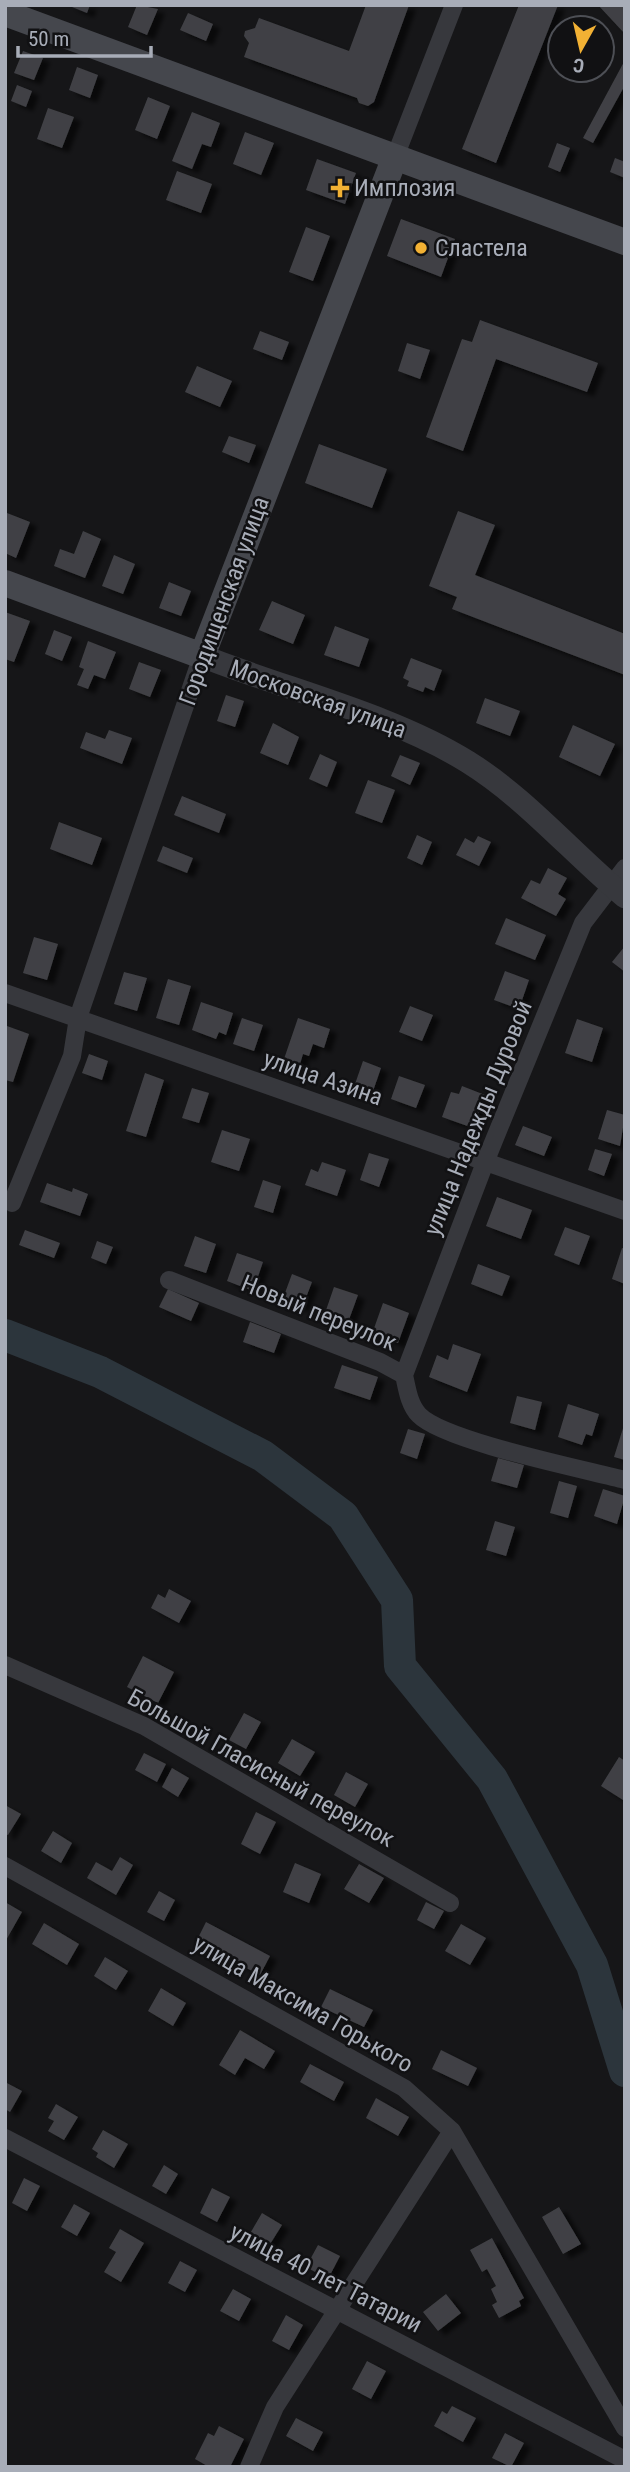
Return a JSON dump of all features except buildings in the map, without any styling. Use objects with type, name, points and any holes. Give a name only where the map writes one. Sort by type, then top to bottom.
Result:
[{"type":"main road","points":[[5,13],[625,242]]},
{"type":"main road","name":"Городищенская улица","points":[[202,656],[395,157]]},
{"type":"main road","name":"Московская улица","points":[[5,583],[202,656]]},
{"type":"street","name":"Городищенская улица","points":[[395,157],[454,5]]},
{"type":"street","name":"Городищенская улица","points":[[12,1203],[72,1056],[78,1018],[202,656]]},
{"type":"street","name":"Московская улица","points":[[202,656],[423,737],[469,763],[515,797],[620,883]]},
{"type":"street","name":"улица Надежды Дуровой","points":[[404,1375],[486,1160],[583,923],[620,883]]},
{"type":"street","name":"улица Азина","points":[[5,992],[625,1211]]},
{"type":"street","name":"Новый переулок","points":[[169,1280],[380,1362],[404,1375],[412,1406],[429,1423],[470,1439],[625,1480]]},
{"type":"street","name":"Большой Гласисный переулок","points":[[5,1665],[144,1726],[450,1903]]},
{"type":"street","name":"улица Максима Горького","points":[[5,1866],[404,2088],[452,2131],[625,2428]]},
{"type":"street","points":[[249,2467],[275,2407],[452,2131]]},
{"type":"street","name":"улица 40 лет Татарии","points":[[5,2138],[625,2460]]},
{"type":"waterway","points":[[5,1335],[100,1372],[263,1456],[343,1516],[397,1600],[400,1666],[492,1779],[592,1965],[625,2071]]},
{"type":"place","name":"Имплозия","points":[[340,188]]},
{"type":"place","name":"Сластела","points":[[421,248]]}]
